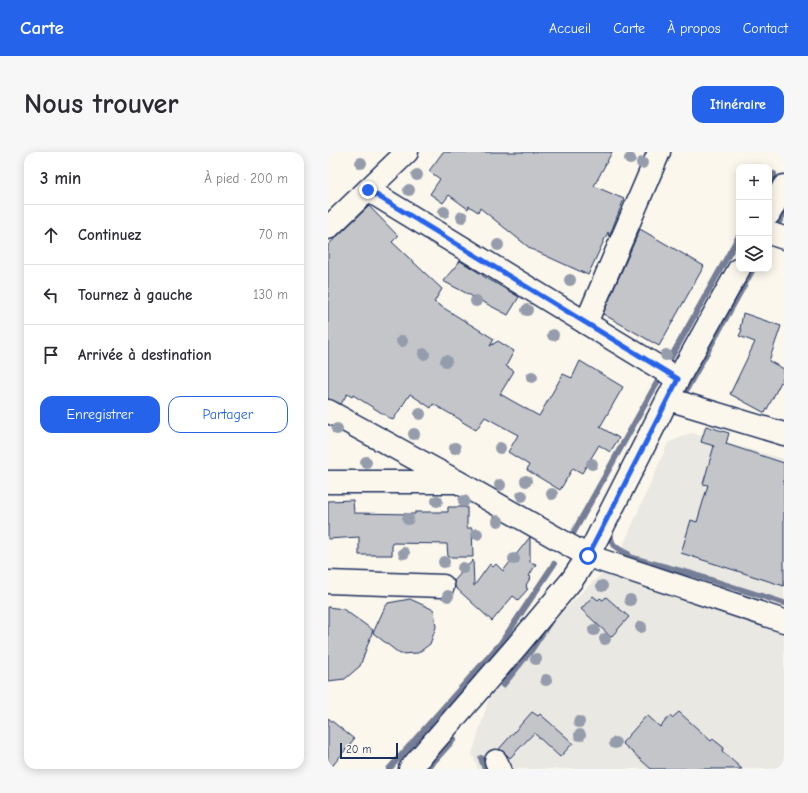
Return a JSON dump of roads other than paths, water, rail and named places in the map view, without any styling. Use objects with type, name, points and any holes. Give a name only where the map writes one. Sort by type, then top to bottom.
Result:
[{"type":"street","points":[[328,228],[407,152]]},
{"type":"street","points":[[586,323],[659,152]]},
{"type":"street","points":[[772,208],[784,186]]},
{"type":"street","points":[[368,190],[678,379]]},
{"type":"street","points":[[772,235],[784,238]]},
{"type":"street","points":[[410,769],[572,580],[588,556],[678,379],[737,272]]},
{"type":"street","points":[[668,399],[784,434]]},
{"type":"street","points":[[328,411],[458,482],[588,556],[784,621]]},
{"type":"street","points":[[328,482],[458,482]]},
{"type":"street","points":[[328,582],[443,586]]},
{"type":"waterway","points":[[772,178],[774,174]]},
{"type":"waterway","points":[[778,224],[784,213]]},
{"type":"waterway","points":[[669,361],[736,241]]},
{"type":"waterway","points":[[685,392],[751,272]]},
{"type":"waterway","points":[[571,537],[659,379]]},
{"type":"waterway","points":[[611,529],[611,538],[614,545],[628,554]]},
{"type":"waterway","points":[[625,556],[692,574],[784,603]]},
{"type":"waterway","points":[[389,769],[501,643],[554,564]]},
{"type":"waterway","points":[[503,685],[532,649],[551,620]]},
{"type":"waterway","points":[[427,769],[454,739]]},
{"type":"waterway","points":[[481,758],[485,769]]}]
